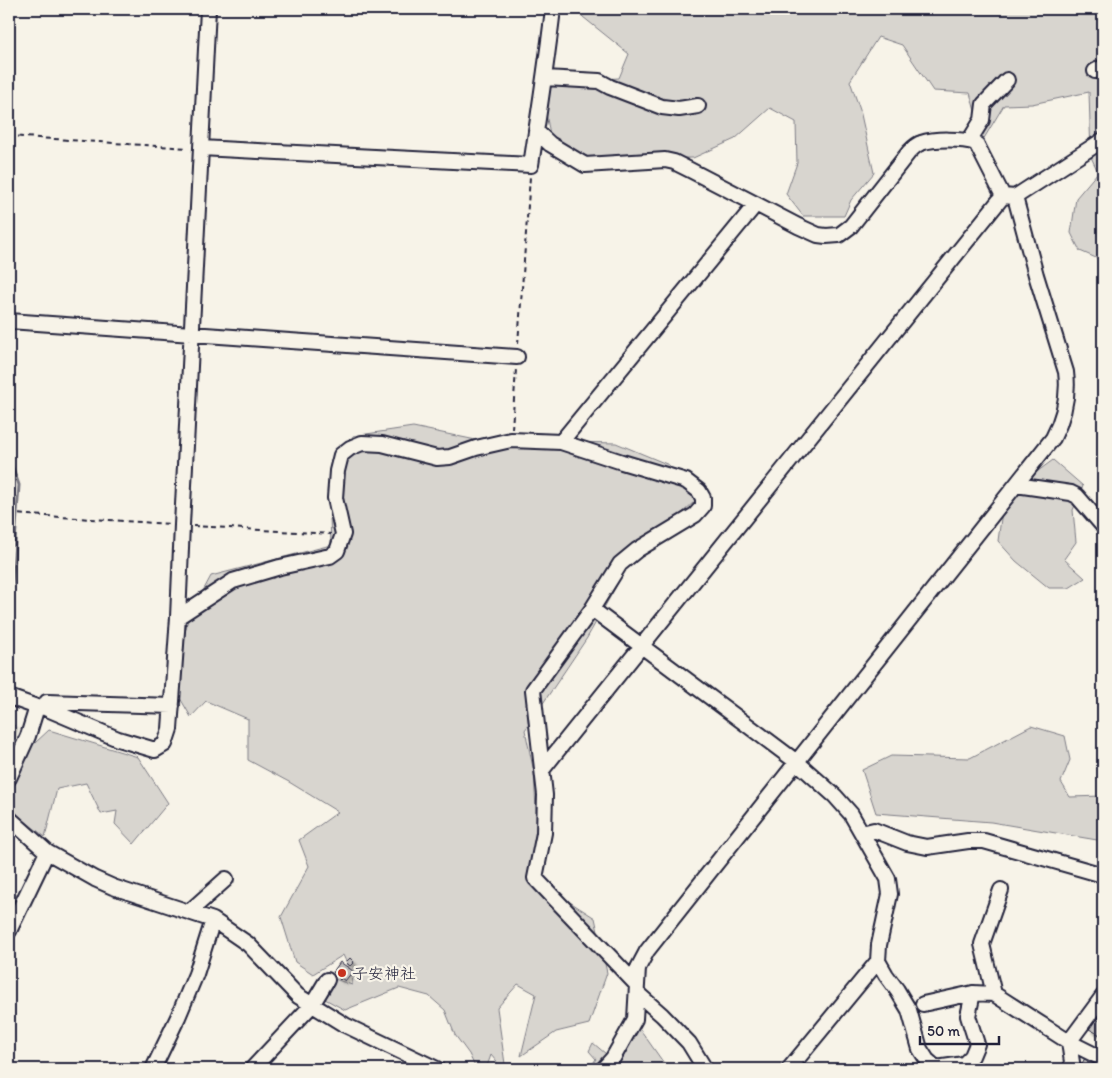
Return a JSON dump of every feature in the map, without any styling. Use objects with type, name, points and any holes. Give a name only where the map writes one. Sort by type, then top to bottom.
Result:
[{"type":"street","points":[[9,697],[41,707],[118,739],[154,750],[165,744],[170,729],[178,617],[208,9]]},
{"type":"street","points":[[201,148],[531,165],[554,9]]},
{"type":"street","points":[[545,78],[599,81],[662,107],[679,109],[698,106]]},
{"type":"street","points":[[969,141],[982,120],[984,104],[1007,80]]},
{"type":"street","points":[[536,131],[550,144],[585,165],[665,160],[690,170],[798,226],[818,235],[826,236],[839,235],[852,226],[908,152],[920,143],[937,140],[976,143],[1009,197],[1036,274],[1066,372],[1068,385],[1063,419],[1054,438],[647,951],[638,968],[636,1019],[613,1058],[603,1069]]},
{"type":"street","points":[[542,770],[1009,197],[1103,140]]},
{"type":"street","points":[[562,442],[756,204]]},
{"type":"street","points":[[9,322],[517,357]]},
{"type":"street","points":[[178,617],[233,581],[280,566],[330,556],[337,551],[343,534],[335,498],[337,471],[341,455],[350,448],[362,443],[382,444],[436,458],[450,457],[476,448],[511,440],[562,442],[622,462],[686,480],[699,491],[703,498],[703,506],[695,515],[637,550],[620,564],[592,609],[533,690],[545,795],[544,833],[535,878],[689,1043],[705,1069]]},
{"type":"street","points":[[1016,485],[1051,491],[1071,492],[1077,496],[1103,526]]},
{"type":"street","points":[[592,609],[798,762],[851,814],[888,879],[890,894],[879,946],[878,960],[790,1069]]},
{"type":"street","points":[[9,778],[41,707],[47,702],[172,706]]},
{"type":"street","points":[[9,818],[47,852],[113,888],[213,920],[248,944],[298,996],[413,1064],[437,1069]]},
{"type":"street","points":[[862,833],[874,830],[907,843],[927,847],[984,840],[1103,875]]},
{"type":"street","points":[[9,931],[47,852]]},
{"type":"street","points":[[189,912],[226,878]]},
{"type":"street","points":[[994,994],[982,944],[1001,890]]},
{"type":"street","points":[[153,1069],[196,974],[213,920]]},
{"type":"street","points":[[878,960],[909,1010],[920,1049],[927,1060],[936,1068],[964,1064],[972,1056],[977,1044],[968,1016],[973,993]]},
{"type":"street","points":[[252,1069],[312,1005],[327,980]]},
{"type":"street","points":[[923,1004],[973,993],[994,994],[1069,1042],[1103,1059]]},
{"type":"street","points":[[1073,1069],[1069,1042],[1103,996]]},
{"type":"path","points":[[9,136],[201,148]]},
{"type":"path","points":[[511,440],[531,165]]},
{"type":"path","points":[[9,502],[14,514],[22,515],[343,534]]},
{"type":"shaded area","points":[[577,9],[1103,9],[1103,261],[1080,251],[1071,233],[1076,198],[1098,172],[1091,157],[1089,92],[1032,104],[1004,105],[983,140],[970,93],[933,91],[902,45],[878,37],[850,81],[860,110],[874,173],[851,200],[844,216],[803,216],[786,194],[797,163],[796,122],[770,108],[735,139],[693,158],[585,159],[550,134],[545,109],[551,82],[619,78],[629,54],[583,17]]},
{"type":"shaded area","points":[[413,427],[476,440],[616,443],[669,465],[696,500],[661,533],[630,553],[618,583],[587,638],[525,730],[534,772],[540,888],[562,897],[595,918],[607,973],[589,1024],[556,1032],[521,1056],[536,994],[518,984],[497,1008],[505,1064],[500,1066],[491,1055],[486,1069],[476,1069],[469,1054],[455,1035],[445,1010],[429,996],[399,988],[345,1010],[325,999],[323,975],[352,985],[351,972],[343,955],[313,974],[295,962],[281,917],[309,866],[299,840],[338,812],[248,760],[248,719],[206,701],[191,717],[173,686],[188,619],[211,576],[331,545],[329,486],[353,436]]},
{"type":"shaded area","points":[[1053,460],[1083,486],[1073,510],[1076,542],[1064,559],[1085,578],[1069,588],[1049,588],[1016,561],[998,541],[1004,496]]},
{"type":"shaded area","points":[[1031,726],[1065,736],[1070,760],[1061,782],[1070,797],[1103,796],[1103,841],[991,822],[876,813],[862,770],[891,756],[970,758]]},
{"type":"shaded area","points":[[49,730],[138,757],[168,803],[134,844],[115,824],[117,811],[101,814],[86,783],[57,789],[45,837],[9,808],[9,767]]},
{"type":"shaded area","points":[[630,1015],[668,1069],[589,1069],[596,1059],[589,1051],[593,1043],[606,1054],[615,1051]]},
{"type":"building","points":[[9,724],[14,725],[9,744]]},
{"type":"building","points":[[350,958],[354,962],[350,966],[346,962]]},
{"type":"building","points":[[340,962],[353,971],[345,981],[341,978],[340,980],[333,972]]},
{"type":"building","points":[[1095,1018],[1103,1023],[1102,1036],[1089,1029]]},
{"type":"building","points":[[1085,1058],[1098,1065],[1096,1069],[1079,1069]]},
{"type":"waterway","points":[[9,457],[19,485],[9,607]]},
{"type":"place","name":"子安神社","points":[[342,973]]}]
